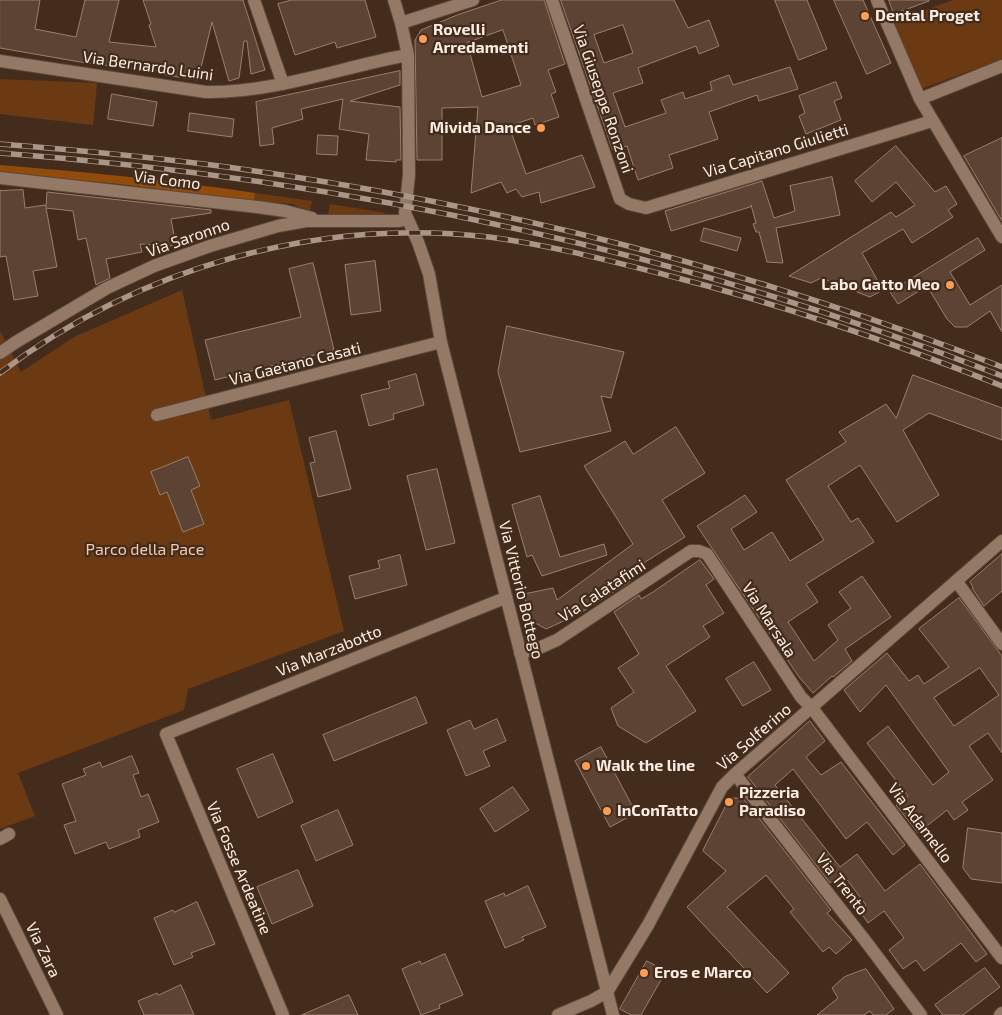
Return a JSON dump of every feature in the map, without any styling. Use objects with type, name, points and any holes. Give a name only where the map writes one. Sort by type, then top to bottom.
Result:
[{"type":"street","points":[[254,0],[283,84]]},
{"type":"street","name":"Via Vittorio Bottego","points":[[394,0],[408,55],[410,175],[405,213],[418,242],[428,274],[441,342],[613,1015]]},
{"type":"street","points":[[401,23],[473,0]]},
{"type":"street","name":"Via Giuseppe Ronzoni","points":[[552,0],[620,199],[629,204]]},
{"type":"street","points":[[877,0],[920,99],[1002,237]]},
{"type":"street","name":"Via Bernardo Luini","points":[[0,61],[206,92],[235,92],[283,84],[408,55]]},
{"type":"street","points":[[920,99],[1002,66]]},
{"type":"street","name":"Via Capitano Giulietti","points":[[629,204],[646,208],[932,121]]},
{"type":"street","name":"Via Como","points":[[0,178],[257,207],[329,220]]},
{"type":"street","name":"Via Saronno","points":[[0,353],[107,288],[154,266],[210,246],[268,229],[306,221],[398,221],[407,219]]},
{"type":"street","name":"Via Gaetano Casati","points":[[157,415],[441,342]]},
{"type":"street","name":"Via Solferino","points":[[608,992],[648,925],[722,787],[1002,541]]},
{"type":"street","name":"Via Calatafimi","points":[[520,653],[539,648],[557,640],[691,551],[699,551]]},
{"type":"street","name":"Via Marsala","points":[[699,551],[707,554],[801,697],[812,708]]},
{"type":"street","points":[[956,582],[1002,644]]},
{"type":"street","name":"Via Marzabotto","points":[[166,734],[506,598]]},
{"type":"street","name":"Via Adamello","points":[[812,708],[1002,958]]},
{"type":"street","name":"Via Fosse Ardeatine","points":[[166,734],[283,1015]]},
{"type":"street","name":"Via Trento","points":[[735,774],[921,1015]]},
{"type":"street","name":"Via Zara","points":[[0,899],[57,1015]]},
{"type":"street","points":[[558,1015],[608,992]]},
{"type":"green space","points":[[953,0],[1002,0],[1002,59],[921,89],[892,22]]},
{"type":"green space","points":[[0,79],[97,83],[93,125],[0,114]]},
{"type":"green space","points":[[255,193],[312,201],[310,210],[307,211],[293,204],[254,201]]},
{"type":"green space","points":[[330,204],[387,213],[376,215],[328,215]]},
{"type":"green space","name":"Parco della Pace","points":[[182,290],[211,420],[289,400],[344,631],[188,689],[184,710],[18,773],[35,816],[0,829],[0,331],[21,372],[74,337]]},
{"type":"shaded area","points":[[0,165],[223,188],[255,193],[254,201],[119,184],[0,173]]},
{"type":"building","points":[[0,0],[40,0],[35,29],[76,37],[85,0],[119,0],[109,42],[156,47],[143,0],[243,0],[265,70],[251,74],[247,41],[244,41],[239,78],[229,81],[212,22],[198,80],[165,75],[164,72],[86,63],[0,48]]},
{"type":"building","points":[[292,0],[365,0],[376,37],[337,48],[335,42],[295,55],[278,4]]},
{"type":"building","points":[[502,0],[544,0],[565,64],[548,70],[556,92],[551,94],[559,117],[535,125],[533,118],[509,126],[526,174],[582,155],[595,187],[541,203],[539,192],[522,197],[516,189],[507,193],[501,182],[471,193],[478,107],[442,108],[442,160],[417,160],[415,40],[421,30],[457,15]],"holes":[[[503,30],[521,85],[482,97],[467,43]]]},
{"type":"building","points":[[561,0],[674,0],[688,28],[709,20],[719,46],[699,54],[696,46],[638,68],[643,83],[613,93],[625,127],[666,113],[661,100],[683,92],[685,99],[712,90],[710,82],[729,75],[733,85],[790,67],[798,89],[759,101],[757,95],[709,112],[718,139],[669,155],[673,168],[638,180],[627,146],[613,150]],"holes":[[[623,25],[633,53],[604,63],[594,35]]]},
{"type":"building","points":[[775,0],[807,0],[827,49],[799,60]]},
{"type":"building","points":[[834,0],[863,0],[891,63],[867,74]]},
{"type":"building","points":[[889,0],[929,0],[929,1],[894,14]]},
{"type":"building","points":[[400,71],[400,85],[350,101],[400,107],[401,160],[396,160],[396,162],[366,160],[369,134],[339,129],[343,99],[301,109],[303,119],[272,128],[274,144],[260,146],[256,102]]},
{"type":"building","points":[[836,82],[842,98],[834,101],[841,120],[806,134],[799,116],[805,113],[799,96]]},
{"type":"building","points":[[112,94],[157,102],[153,126],[108,119]]},
{"type":"building","points":[[190,113],[234,119],[232,137],[188,131]]},
{"type":"building","points":[[318,135],[338,136],[337,155],[317,154]]},
{"type":"building","points":[[1002,138],[1002,221],[964,156]]},
{"type":"building","points":[[896,146],[935,192],[946,186],[957,204],[948,210],[953,217],[912,243],[903,229],[862,253],[883,290],[870,297],[821,278],[811,283],[789,276],[891,212],[896,217],[915,205],[896,182],[872,202],[855,181]]},
{"type":"building","points":[[832,177],[840,215],[776,228],[783,263],[767,262],[759,232],[756,232],[753,224],[756,223],[751,205],[750,207],[671,231],[665,211],[762,181],[774,218],[795,211],[790,186]]},
{"type":"building","points":[[23,190],[25,208],[45,205],[46,207],[47,192],[211,210],[211,213],[171,219],[176,246],[140,244],[142,252],[106,259],[110,278],[96,285],[86,238],[78,240],[73,211],[46,208],[57,267],[33,271],[38,296],[14,300],[6,256],[0,257],[0,191]]},
{"type":"building","points":[[704,228],[741,238],[737,251],[701,241]]},
{"type":"building","points":[[978,238],[985,250],[950,272],[970,305],[1002,285],[1002,332],[990,311],[967,327],[955,327],[947,319],[927,286],[898,304],[890,292]]},
{"type":"building","points":[[375,261],[381,311],[351,315],[345,265]]},
{"type":"building","points":[[313,263],[334,350],[215,380],[205,340],[301,317],[289,269]]},
{"type":"building","points":[[507,326],[624,352],[611,398],[601,396],[611,431],[520,452],[498,372]]},
{"type":"building","points":[[416,374],[424,405],[393,414],[394,419],[369,426],[361,395],[390,388],[388,382]]},
{"type":"building","points":[[913,375],[1002,408],[1002,440],[929,413],[903,430],[939,495],[897,522],[860,465],[828,486],[851,522],[858,518],[874,542],[806,584],[818,602],[788,622],[814,661],[838,640],[828,625],[851,608],[839,592],[862,576],[891,617],[845,649],[852,661],[813,693],[799,677],[697,526],[745,495],[757,512],[731,529],[744,550],[772,532],[790,561],[824,540],[786,480],[846,442],[839,432],[886,404],[896,418]]},
{"type":"building","points":[[676,427],[705,473],[662,500],[685,537],[626,574],[631,581],[577,615],[546,629],[530,620],[524,594],[553,588],[557,600],[633,544],[584,466],[625,441],[633,454]]},
{"type":"building","points":[[336,431],[351,489],[318,497],[310,463],[315,462],[309,438]]},
{"type":"building","points":[[188,457],[200,486],[191,490],[204,524],[183,532],[167,492],[160,495],[151,472]]},
{"type":"building","points":[[437,469],[455,543],[426,550],[407,476]]},
{"type":"building","points":[[540,496],[560,557],[604,544],[607,555],[542,576],[532,555],[527,557],[512,505]]},
{"type":"building","points":[[1002,554],[1002,591],[984,606],[970,582]]},
{"type":"building","points":[[400,555],[407,585],[355,599],[349,576],[380,568],[378,561]]},
{"type":"building","points":[[700,560],[714,579],[706,585],[724,613],[703,626],[710,637],[666,666],[696,711],[646,743],[618,726],[611,708],[634,692],[618,668],[639,654],[614,612],[639,595],[641,599],[653,592]]},
{"type":"building","points":[[959,598],[1002,656],[1002,753],[988,733],[969,746],[993,780],[962,802],[968,810],[954,820],[947,810],[918,833],[896,805],[908,796],[867,743],[888,726],[933,785],[949,772],[886,685],[860,712],[844,690],[887,653],[909,681],[918,675],[924,684],[949,667],[919,629]],"holes":[[[980,668],[999,695],[954,726],[934,698]]]},
{"type":"building","points":[[754,662],[771,690],[743,706],[726,679]]},
{"type":"building","points":[[416,697],[427,723],[334,761],[323,735]]},
{"type":"building","points":[[497,719],[506,741],[483,751],[490,766],[466,776],[447,730],[470,720],[474,729]]},
{"type":"building","points":[[810,721],[825,741],[806,757],[821,775],[841,762],[905,845],[893,855],[867,822],[846,839],[793,769],[775,785],[840,867],[857,854],[885,891],[920,864],[987,954],[976,962],[961,943],[924,971],[916,960],[903,969],[889,950],[904,938],[884,911],[868,923],[859,910],[866,905],[842,873],[830,883],[748,777]]},
{"type":"building","points":[[601,747],[636,813],[610,827],[575,761]]},
{"type":"building","points":[[273,754],[293,802],[258,818],[237,769]]},
{"type":"building","points":[[132,756],[139,773],[133,775],[141,797],[148,794],[159,822],[138,830],[140,837],[109,849],[106,842],[75,854],[64,825],[76,821],[62,784],[86,775],[83,769],[100,762],[102,767]]},
{"type":"building","points":[[513,787],[529,810],[495,832],[480,809]]},
{"type":"building","points":[[730,798],[743,798],[831,910],[827,913],[852,940],[836,954],[829,947],[823,952],[790,912],[794,909],[766,875],[727,907],[789,973],[767,993],[687,907],[726,871],[703,851]]},
{"type":"building","points":[[338,810],[353,845],[316,861],[301,826]]},
{"type":"building","points":[[968,828],[1002,833],[1002,883],[971,879],[963,868]]},
{"type":"building","points":[[298,870],[313,906],[272,924],[257,887]]},
{"type":"building","points":[[528,886],[546,927],[522,937],[524,940],[505,948],[485,901],[504,893],[505,896]]},
{"type":"building","points":[[197,902],[215,944],[191,953],[193,957],[174,965],[154,918]]},
{"type":"building","points":[[445,954],[463,995],[439,1005],[440,1008],[421,1015],[402,969],[420,961],[421,964]]},
{"type":"building","points":[[647,961],[666,971],[641,1015],[631,1015],[620,1009]]},
{"type":"building","points":[[985,968],[1000,987],[963,1015],[943,1015],[935,1005]]},
{"type":"building","points":[[866,969],[894,1009],[886,1015],[873,1015],[870,1011],[864,1015],[817,1015],[838,998],[832,988],[844,977]]},
{"type":"building","points":[[181,985],[194,1015],[144,1015],[138,1001]]},
{"type":"building","points":[[349,995],[358,1015],[302,1015]]},
{"type":"railway","points":[[0,144],[114,154],[227,167],[326,182],[523,221],[620,244],[813,300],[908,332],[1002,367]]},
{"type":"railway","points":[[0,153],[128,165],[256,181],[383,202],[509,227],[634,257],[758,292],[881,332],[1002,376]]},
{"type":"railway","points":[[0,373],[54,336],[110,305],[170,279],[231,258],[295,244],[359,235],[424,233],[489,237],[535,244],[712,287],[838,326],[1002,386]]},
{"type":"place","name":"Dental Proget","points":[[865,16]]},
{"type":"place","name":"Rovelli Arredamenti","points":[[423,39]]},
{"type":"place","name":"Mivida Dance","points":[[541,128]]},
{"type":"place","name":"Labo Gatto Meo","points":[[950,285]]},
{"type":"place","name":"Walk the line","points":[[586,766]]},
{"type":"place","name":"Pizzeria Paradiso","points":[[729,802]]},
{"type":"place","name":"InConTatto","points":[[607,811]]},
{"type":"place","name":"Eros e Marco","points":[[644,973]]}]
